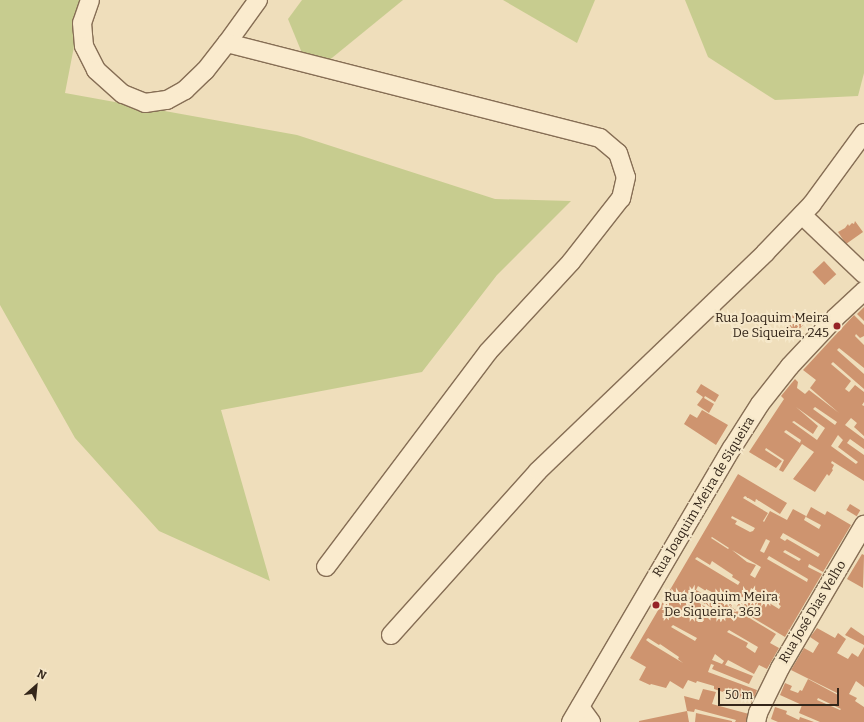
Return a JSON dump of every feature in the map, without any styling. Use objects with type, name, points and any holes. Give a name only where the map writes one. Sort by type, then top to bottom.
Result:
[{"type":"street","points":[[90,0],[82,23],[84,46],[96,70],[123,94],[145,103],[167,100],[185,90],[204,71],[227,43],[258,0]]},
{"type":"street","points":[[227,43],[600,138],[618,153],[626,177],[621,198],[571,262],[488,352],[326,567]]},
{"type":"street","points":[[392,635],[538,471],[765,253],[802,215],[812,204],[864,133]]},
{"type":"street","points":[[802,215],[864,274]]},
{"type":"street","name":"Rua Joaquim Meira de Siqueira","points":[[575,715],[732,448],[760,404],[790,366],[864,291]]},
{"type":"street","name":"Rua José Dias Velho","points":[[756,722],[758,713],[780,668],[864,525]]},
{"type":"street","points":[[575,715],[591,722]]},
{"type":"green space","points":[[0,0],[83,0],[65,93],[297,135],[495,199],[571,201],[497,275],[422,372],[221,410],[270,581],[159,531],[75,438],[0,305]]},
{"type":"green space","points":[[302,0],[403,0],[311,75],[288,19]]},
{"type":"green space","points":[[503,0],[595,0],[577,43]]},
{"type":"green space","points":[[685,0],[864,0],[864,73],[858,96],[775,100],[708,57]]},
{"type":"building","points":[[855,221],[863,232],[846,244],[838,232],[845,228],[848,224],[849,226],[852,223],[854,224]]},
{"type":"building","points":[[824,261],[836,274],[825,285],[812,272]]},
{"type":"building","points":[[864,307],[864,321],[857,314]]},
{"type":"building","points":[[792,315],[803,325],[792,337],[784,331],[789,325],[786,322]]},
{"type":"building","points":[[854,315],[864,325],[864,336],[860,338],[856,334],[855,336],[864,345],[864,368],[839,348],[837,350],[864,374],[864,389],[833,362],[831,364],[851,381],[845,389],[849,392],[855,385],[864,392],[864,402],[862,405],[864,406],[864,436],[854,427],[857,423],[851,418],[845,425],[864,439],[864,449],[850,439],[847,443],[864,455],[864,481],[832,461],[831,463],[834,465],[833,470],[829,476],[827,474],[815,492],[793,479],[814,452],[802,444],[783,472],[779,470],[784,460],[766,448],[765,450],[782,461],[776,468],[749,452],[784,399],[781,396],[795,379],[798,382],[797,388],[805,394],[809,390],[839,413],[810,388],[816,380],[803,370]],"holes":[[[796,407],[825,428],[817,440],[792,422],[794,421],[813,434],[818,426]],[[815,407],[837,422],[835,425],[813,409]],[[786,430],[801,440],[800,443],[784,432]],[[838,435],[843,440],[838,447],[858,462],[856,464],[831,446]]]},
{"type":"building","points":[[701,384],[719,395],[715,402],[705,396],[704,398],[714,404],[709,413],[697,405],[703,397],[696,392]]},
{"type":"building","points":[[702,410],[728,425],[716,445],[684,424],[690,414],[697,418]]},
{"type":"building","points":[[738,474],[787,503],[780,514],[756,499],[755,502],[745,496],[743,498],[768,513],[763,521],[764,522],[770,511],[787,520],[793,509],[806,516],[804,520],[819,529],[821,525],[806,517],[811,507],[825,515],[827,511],[851,525],[823,572],[809,564],[808,567],[822,574],[785,637],[736,606],[741,597],[738,595],[731,607],[776,634],[770,643],[779,648],[767,669],[759,665],[754,674],[728,660],[725,665],[753,676],[749,684],[712,669],[714,665],[711,664],[708,672],[757,690],[753,702],[714,689],[714,686],[697,681],[696,683],[688,680],[683,689],[670,681],[666,688],[650,685],[639,680],[646,667],[630,658]],"holes":[[[732,516],[755,528],[750,532],[735,524],[737,521],[731,518]],[[783,533],[820,554],[818,557],[787,539],[785,541],[780,538]],[[712,537],[729,548],[728,549],[711,538]],[[766,539],[770,541],[764,553],[760,551]],[[732,550],[761,567],[755,578],[750,575],[756,565],[747,562]],[[785,550],[801,559],[799,561],[783,552]],[[769,556],[808,579],[807,582],[767,559]],[[697,557],[710,565],[712,561],[733,575],[732,577],[740,582],[738,585],[695,559]],[[698,586],[706,591],[706,589],[725,599],[723,602],[727,604],[722,603],[723,601],[713,595],[711,598],[696,590]],[[751,588],[781,606],[779,609],[750,591]],[[688,594],[726,616],[724,619],[690,597],[689,599],[686,597]],[[673,625],[697,638],[695,641],[671,627]],[[729,630],[758,647],[755,653],[746,647],[748,643],[727,632]],[[648,638],[659,645],[660,644],[679,657],[678,659],[683,663],[650,643],[646,640]],[[715,654],[724,661],[722,664],[712,660]]]},
{"type":"building","points":[[850,504],[860,510],[857,516],[846,510]]},
{"type":"building","points":[[862,554],[864,555],[863,588],[847,579]]},
{"type":"building","points":[[851,627],[864,636],[864,645],[845,635]]},
{"type":"building","points":[[817,628],[835,638],[838,633],[846,639],[837,653],[848,659],[852,653],[858,657],[864,647],[864,687],[856,681],[849,694],[857,698],[855,701],[864,707],[864,722],[820,722],[799,713],[802,705],[780,695],[785,683],[792,686],[790,690],[798,693],[800,690],[802,691],[808,679],[838,695],[839,694],[791,670],[804,648],[813,653],[819,643],[810,637]],"holes":[[[818,698],[841,709],[840,710],[817,700]]]},
{"type":"building","points":[[703,689],[716,692],[712,704],[749,714],[746,722],[735,722],[736,720],[695,709],[694,712],[687,711],[684,696],[699,700]]},
{"type":"building","points":[[775,707],[787,711],[786,714],[799,720],[800,717],[814,722],[778,722],[771,719]]},
{"type":"building","points":[[687,711],[689,722],[639,722],[639,721]]},
{"type":"building","points":[[696,713],[732,721],[732,722],[695,722]]},
{"type":"place","name":"Rua Joaquim Meira De Siqueira, 245","points":[[837,326]]},
{"type":"place","name":"Rua Joaquim Meira De Siqueira, 363","points":[[656,605]]}]
